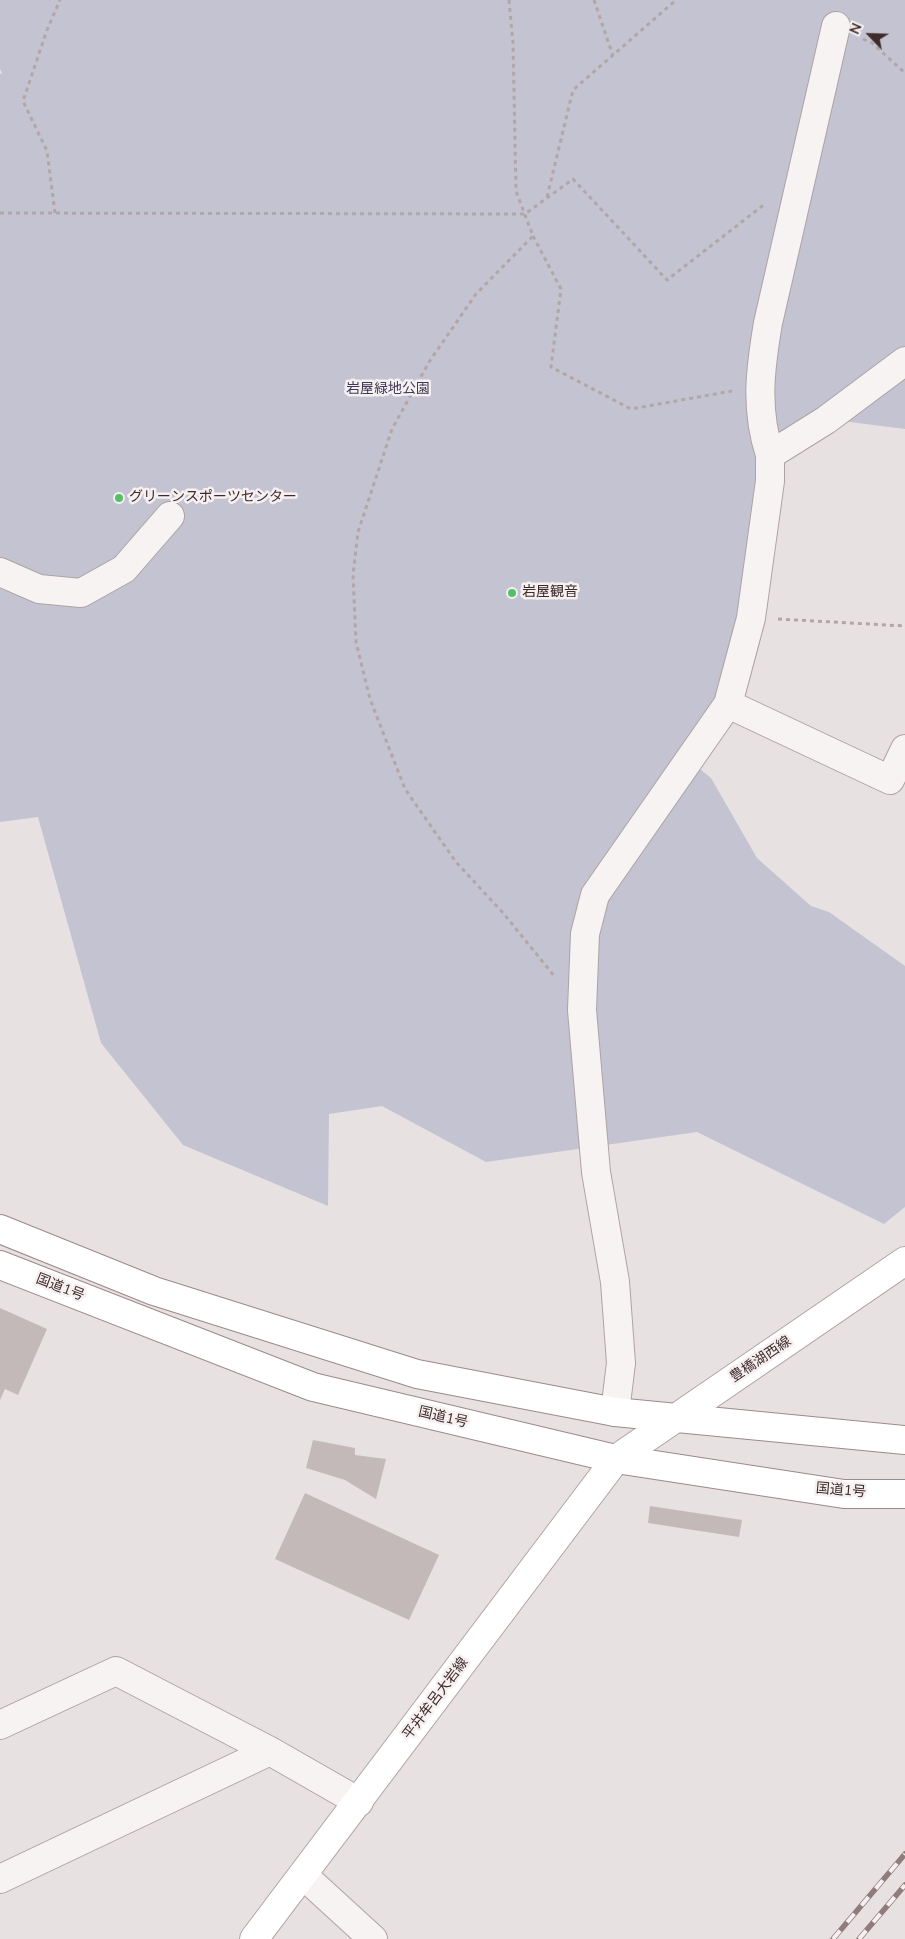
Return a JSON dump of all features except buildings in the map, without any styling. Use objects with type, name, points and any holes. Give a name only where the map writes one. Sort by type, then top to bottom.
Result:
[{"type":"main road","points":[[0,1229],[154,1290],[417,1374],[615,1412],[905,1440]]},
{"type":"main road","name":"豊橋湖西線","points":[[616,1459],[905,1261]]},
{"type":"main road","name":"国道1号","points":[[0,1265],[313,1387],[616,1459],[844,1494],[905,1494]]},
{"type":"main road","name":"平井牟呂大岩線","points":[[254,1939],[616,1459]]},
{"type":"street","points":[[615,1412],[621,1363],[615,1282],[596,1172],[582,1010],[585,934],[595,895],[728,704],[751,618],[770,481],[770,455],[762,430],[760,396],[762,359],[768,322],[788,243],[836,26]]},
{"type":"street","points":[[770,455],[826,420],[905,361]]},
{"type":"street","points":[[0,572],[40,589],[81,593],[124,569],[170,516]]},
{"type":"street","points":[[728,704],[890,780],[905,749]]},
{"type":"street","points":[[0,1724],[116,1671],[270,1751],[359,1802]]},
{"type":"street","points":[[0,1879],[270,1751]]},
{"type":"street","points":[[303,1875],[373,1939]]},
{"type":"path","points":[[55,213],[47,151],[23,101],[47,30],[60,0]]},
{"type":"path","points":[[509,0],[513,43],[516,191],[533,236],[561,289],[550,367],[631,409],[728,391],[760,396]]},
{"type":"path","points":[[594,0],[613,56]]},
{"type":"path","points":[[547,198],[573,90],[676,0]]},
{"type":"path","points":[[836,26],[872,43],[905,72]]},
{"type":"path","points":[[0,213],[525,214],[573,178],[668,280],[768,201]]},
{"type":"path","points":[[533,236],[476,294],[429,362],[392,429],[358,532],[353,575],[356,642],[370,699],[405,789],[456,862],[504,914],[582,1010]]},
{"type":"path","points":[[751,618],[905,626]]},
{"type":"green space","name":"岩屋緑地公園","points":[[0,0],[905,0],[905,429],[826,419],[770,455],[738,646],[695,765],[711,778],[757,858],[811,906],[829,912],[905,966],[905,1207],[884,1224],[697,1132],[486,1162],[382,1106],[329,1114],[328,1206],[183,1145],[101,1043],[38,817],[0,822],[0,74],[2,73],[0,69]]},
{"type":"railway","points":[[833,1939],[905,1854]]},
{"type":"railway","points":[[859,1939],[905,1885]]},
{"type":"place","name":"グリーンスポーツセンター","points":[[119,498]]},
{"type":"place","name":"岩屋観音","points":[[512,593]]}]
